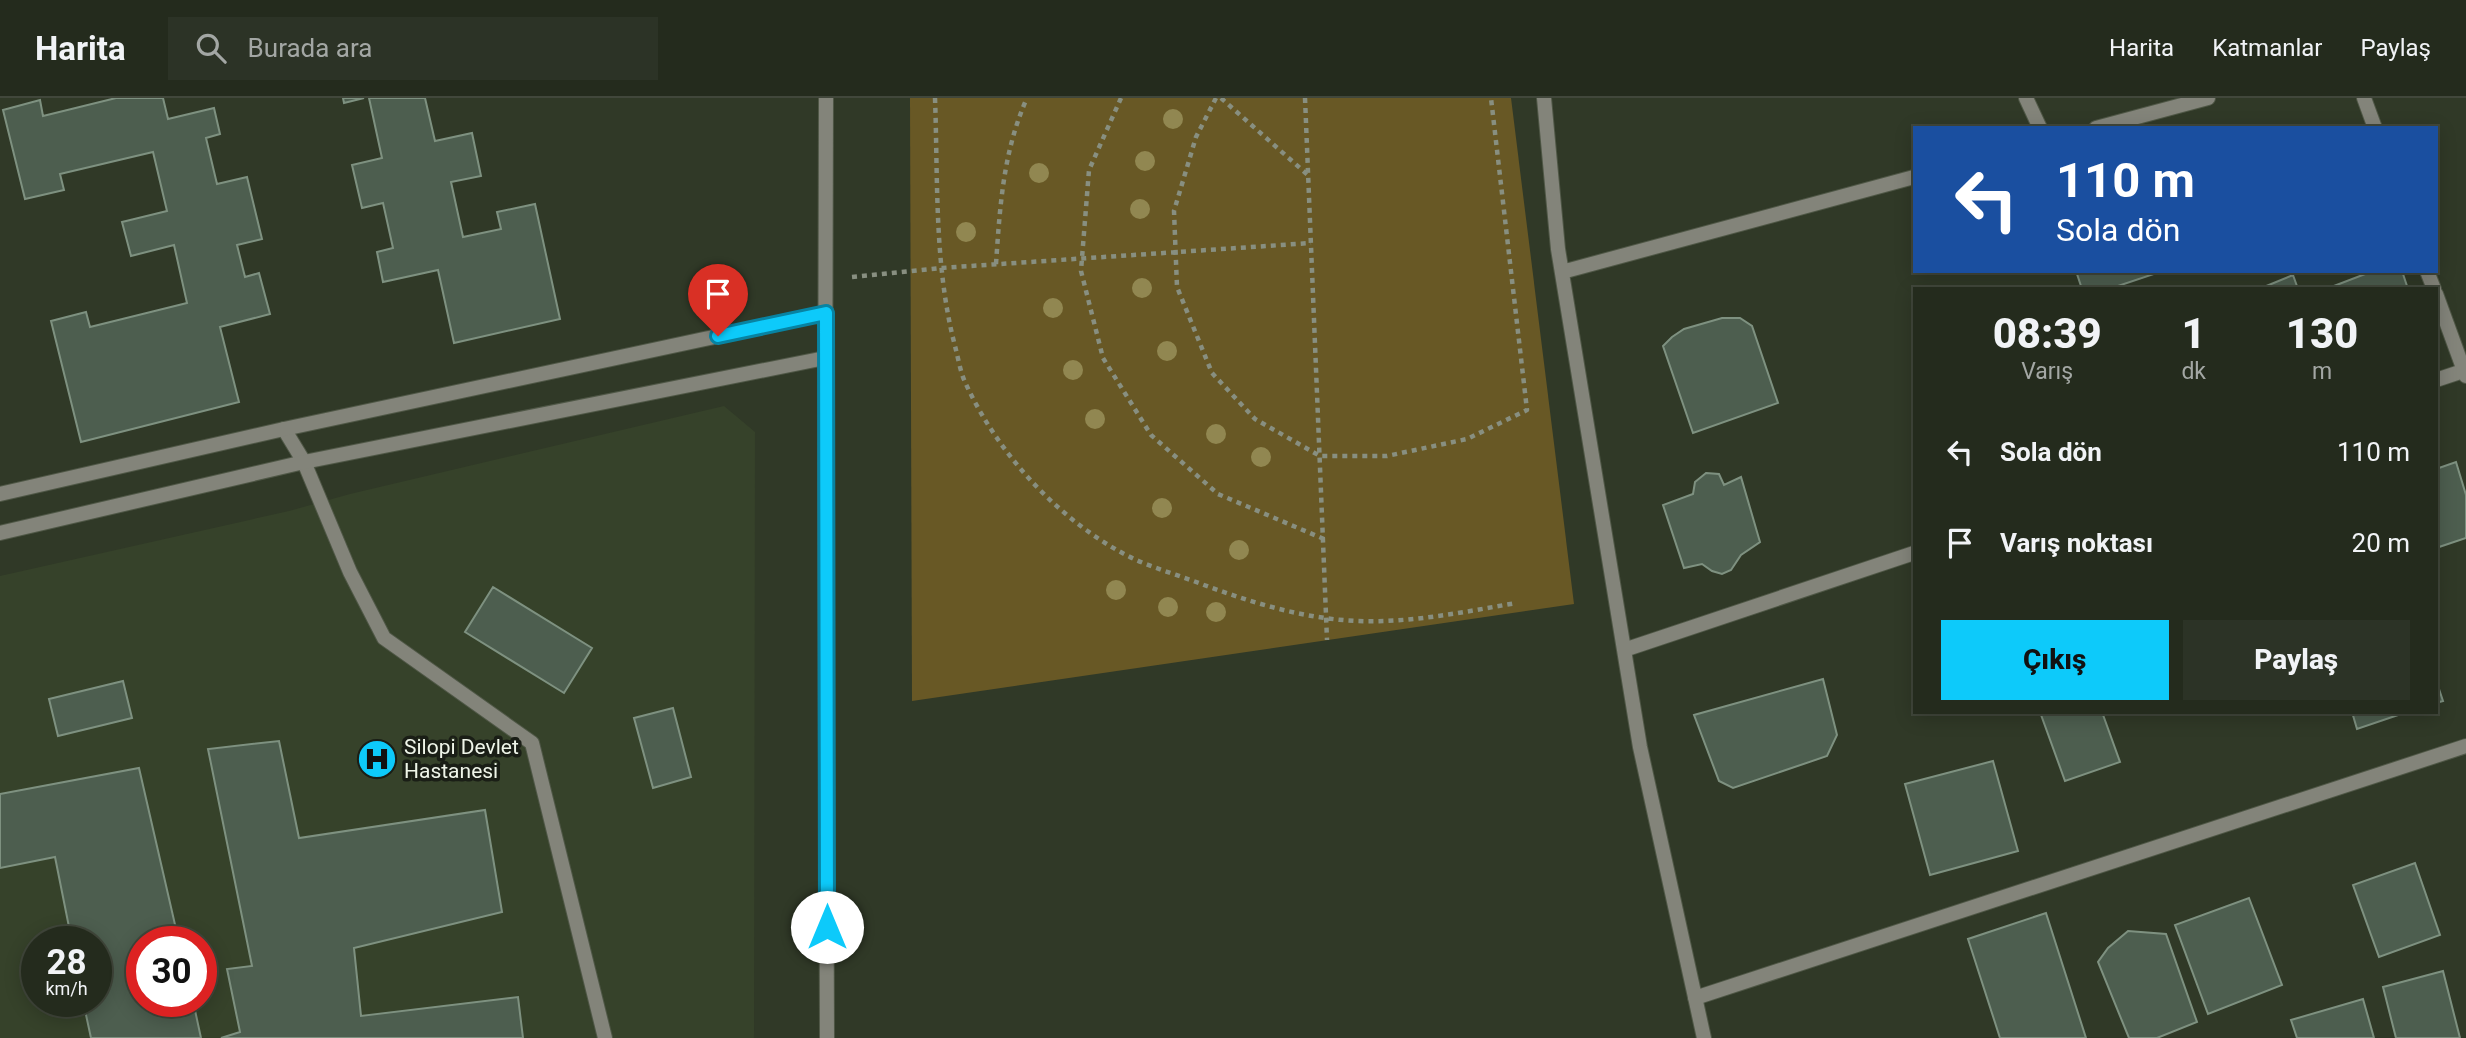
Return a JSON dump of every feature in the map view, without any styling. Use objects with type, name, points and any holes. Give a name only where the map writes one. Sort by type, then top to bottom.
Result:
[{"type":"street","points":[[826,98],[827,1038]]},
{"type":"street","points":[[1544,98],[1562,272],[1640,747],[1704,1038]]},
{"type":"street","points":[[2026,98],[2039,126]]},
{"type":"street","points":[[2103,126],[2208,98]]},
{"type":"street","points":[[2364,98],[2374,126]]},
{"type":"street","points":[[1562,272],[1913,177]]},
{"type":"street","points":[[2438,299],[2465,373],[2438,380]]},
{"type":"street","points":[[0,494],[284,429],[826,313]]},
{"type":"street","points":[[0,534],[304,461],[825,358]]},
{"type":"street","points":[[284,429],[304,461],[350,572],[384,638],[532,743],[605,1038]]},
{"type":"street","points":[[1624,650],[1913,554]]},
{"type":"street","points":[[1695,998],[2466,746]]},
{"type":"path","points":[[934,98],[942,268],[948,321],[964,380],[995,434],[1034,485],[1077,523],[1133,559],[1239,598],[1297,614],[1358,621],[1431,618],[1516,603]]},
{"type":"path","points":[[996,264],[1001,186],[1017,120],[1027,98]]},
{"type":"path","points":[[1121,98],[1089,170],[1081,271],[1104,358],[1151,435],[1218,494],[1324,539]]},
{"type":"path","points":[[1216,98],[1196,137],[1174,211],[1177,287],[1212,373],[1255,419],[1320,456],[1387,456],[1467,439],[1527,410],[1491,98]]},
{"type":"path","points":[[1221,98],[1308,176]]},
{"type":"path","points":[[1305,98],[1327,640]]},
{"type":"path","points":[[825,280],[942,268],[1311,243]]},
{"type":"shaded area","points":[[910,98],[1511,98],[1574,604],[912,701]]},
{"type":"shaded area","name":"Silopi Devlet Hastanesi","points":[[724,406],[755,432],[754,1038],[0,1038],[0,576],[289,511],[350,494]]},
{"type":"building","points":[[116,98],[163,98],[168,119],[214,108],[220,134],[206,138],[217,184],[247,177],[262,239],[237,245],[245,277],[259,273],[270,314],[220,327],[239,402],[81,442],[51,321],[86,312],[90,327],[187,303],[174,245],[131,256],[122,222],[167,211],[153,152],[60,174],[64,190],[25,199],[3,110],[40,100],[43,116]]},
{"type":"building","points":[[343,98],[364,98],[344,103]]},
{"type":"building","points":[[369,98],[425,98],[435,141],[472,133],[481,176],[451,182],[463,237],[501,229],[497,212],[535,204],[560,319],[454,343],[438,270],[383,282],[377,252],[393,248],[383,203],[362,208],[352,165],[382,158]]},
{"type":"building","points":[[2077,273],[2157,273],[2115,287],[2081,287]]},
{"type":"building","points":[[2368,273],[2403,273],[2407,287],[2331,287]]},
{"type":"building","points":[[2293,275],[2297,287],[2264,287]]},
{"type":"building","points":[[1722,318],[1740,318],[1752,326],[1778,403],[1693,433],[1663,346],[1684,329]]},
{"type":"building","points":[[2456,462],[2466,495],[2466,538],[2438,547],[2438,468]]},
{"type":"building","points":[[1706,473],[1719,474],[1724,485],[1741,477],[1760,542],[1741,555],[1731,570],[1722,574],[1702,564],[1684,568],[1663,505],[1693,494],[1695,482]]},
{"type":"building","points":[[493,587],[592,648],[564,693],[465,632]]},
{"type":"building","points":[[1823,679],[1837,735],[1827,756],[1733,788],[1719,781],[1694,715]]},
{"type":"building","points":[[123,681],[132,718],[58,736],[49,699]]},
{"type":"building","points":[[2438,686],[2443,701],[2438,702]]},
{"type":"building","points":[[673,708],[691,777],[653,788],[634,718]]},
{"type":"building","points":[[2041,714],[2103,714],[2120,762],[2065,781]]},
{"type":"building","points":[[2353,714],[2401,714],[2357,729]]},
{"type":"building","points":[[279,741],[299,838],[485,810],[502,912],[354,948],[361,1016],[518,997],[523,1038],[221,1038],[240,1032],[227,969],[252,966],[208,749]]},
{"type":"building","points":[[1993,761],[2018,851],[1930,875],[1905,784]]},
{"type":"building","points":[[139,768],[175,926],[126,926],[126,1017],[196,1017],[201,1038],[91,1038],[86,1017],[112,1017],[112,926],[69,926],[55,857],[0,868],[0,794]]},
{"type":"building","points":[[2415,863],[2440,935],[2379,957],[2353,885]]},
{"type":"building","points":[[2249,898],[2282,985],[2208,1014],[2175,925]]},
{"type":"building","points":[[2046,913],[2086,1038],[2000,1038],[1968,939]]},
{"type":"building","points":[[2128,931],[2166,934],[2197,1022],[2157,1038],[2129,1038],[2098,962],[2108,948]]},
{"type":"building","points":[[2443,971],[2460,1038],[2396,1038],[2383,987]]},
{"type":"building","points":[[2363,999],[2374,1038],[2297,1038],[2291,1020]]},
{"type":"place","name":"Silopi Devlet Hastanesi","points":[[377,759]]},
{"type":"route","points":[[718,336],[826,313],[827,927]]}]
